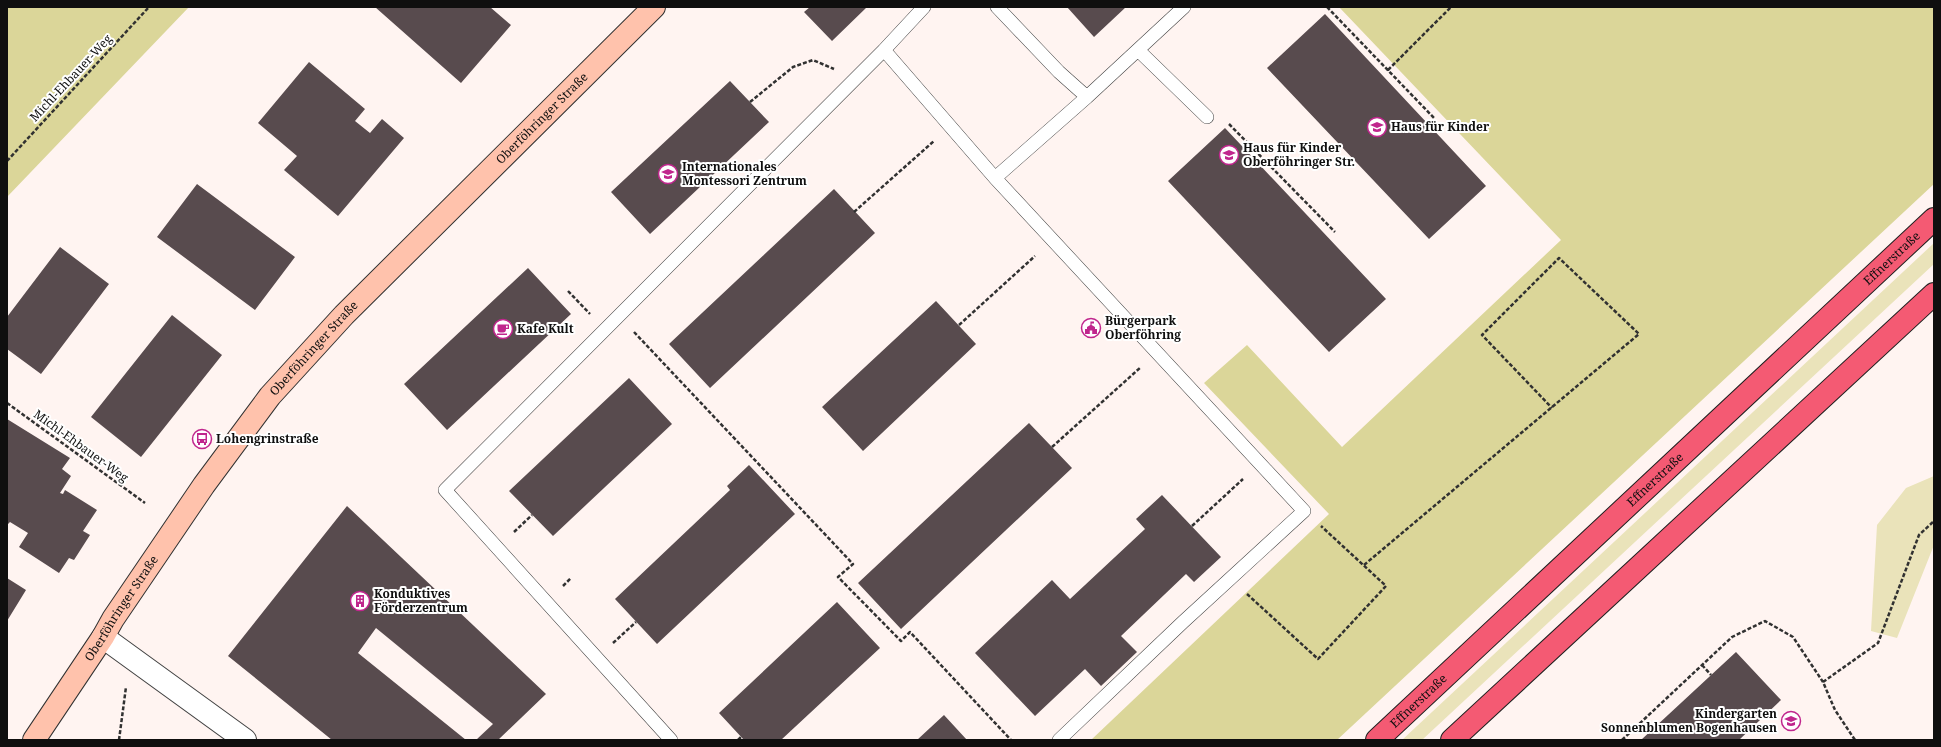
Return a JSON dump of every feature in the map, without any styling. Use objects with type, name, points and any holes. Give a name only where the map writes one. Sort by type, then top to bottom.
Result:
[{"type":"highway","name":"Effnerstraße","points":[[1377,740],[1934,219]]},
{"type":"highway","points":[[1452,740],[1934,294]]},
{"type":"main road","name":"Oberföhringer Straße","points":[[34,740],[113,619],[204,485],[270,396],[344,315],[654,7]]},
{"type":"street","points":[[103,636],[245,740]]},
{"type":"lane","points":[[671,740],[445,490],[884,50],[924,7]]},
{"type":"lane","points":[[997,7],[1059,72],[1087,97]]},
{"type":"lane","points":[[995,178],[1087,97],[1184,7]]},
{"type":"lane","points":[[884,50],[995,178],[1304,511],[1059,740]]},
{"type":"lane","points":[[1138,50],[1207,117]]},
{"type":"path","name":"Michl-Ehbauer-Weg","points":[[7,161],[149,7]]},
{"type":"path","points":[[1327,7],[1435,119]]},
{"type":"path","points":[[1388,70],[1451,7]]},
{"type":"path","points":[[750,102],[793,67],[813,60],[835,69],[851,83]]},
{"type":"path","points":[[1226,120],[1335,232]]},
{"type":"path","points":[[854,212],[950,126]]},
{"type":"path","points":[[959,325],[1052,240]]},
{"type":"path","points":[[1364,565],[1552,408],[1639,334],[1559,258],[1482,334],[1552,408]]},
{"type":"path","points":[[568,291],[605,330]]},
{"type":"path","points":[[619,316],[853,564],[838,577],[901,641],[910,632],[1011,740]]},
{"type":"path","points":[[1052,447],[1156,353]]},
{"type":"path","name":"Michl-Ehbauer-Weg","points":[[7,403],[145,503]]},
{"type":"path","points":[[1192,526],[1260,463]]},
{"type":"path","points":[[1230,579],[1318,659],[1386,586],[1304,511]]},
{"type":"path","points":[[1823,682],[1878,643],[1919,535],[1934,521]]},
{"type":"path","points":[[1622,740],[1732,637],[1765,621],[1793,638],[1823,682],[1835,710],[1855,740]]},
{"type":"path","points":[[597,658],[636,622]]},
{"type":"path","points":[[120,740],[130,655]]},
{"type":"path","points":[[1702,665],[1711,675]]},
{"type":"path","points":[[738,740],[741,737]]},
{"type":"shaded area","points":[[7,7],[189,7],[7,197]]},
{"type":"shaded area","points":[[1339,7],[1934,7],[1934,184],[1337,740],[1091,740],[1329,514],[1204,383],[1247,345],[1342,447],[1561,240]]},
{"type":"shaded area","points":[[1934,243],[1934,264],[1422,740],[1402,740]]},
{"type":"shaded area","points":[[1934,476],[1934,545],[1897,638],[1871,631],[1877,525],[1906,488]]},
{"type":"building","points":[[375,7],[490,7],[511,25],[461,83]]},
{"type":"building","points":[[810,7],[867,7],[832,41],[804,12]]},
{"type":"building","points":[[1067,7],[1126,7],[1094,37]]},
{"type":"building","name":"Haus für Kinder","points":[[1325,14],[1486,186],[1429,239],[1267,68]]},
{"type":"building","points":[[309,62],[365,109],[355,121],[370,133],[382,119],[404,138],[338,216],[284,170],[297,156],[258,123]]},
{"type":"building","points":[[730,81],[769,122],[650,234],[611,192]]},
{"type":"building","points":[[1225,128],[1386,299],[1329,352],[1168,181]]},
{"type":"building","points":[[197,184],[295,257],[255,310],[157,237]]},
{"type":"building","points":[[834,189],[875,233],[710,388],[669,344]]},
{"type":"building","points":[[60,247],[109,284],[41,374],[7,349],[7,317]]},
{"type":"building","points":[[528,268],[571,314],[447,430],[404,384]]},
{"type":"building","points":[[936,301],[976,344],[863,451],[822,407]]},
{"type":"building","points":[[172,315],[222,355],[141,457],[91,417]]},
{"type":"building","points":[[629,378],[672,424],[553,536],[509,491]]},
{"type":"building","points":[[7,419],[70,458],[62,469],[71,476],[60,493],[63,494],[65,490],[97,510],[83,531],[90,535],[74,560],[69,558],[59,573],[19,547],[28,533],[10,522],[7,525]]},
{"type":"building","points":[[1029,423],[1072,468],[901,629],[858,583]]},
{"type":"building","points":[[749,465],[795,514],[657,644],[615,599],[730,490],[727,486]]},
{"type":"building","points":[[1162,495],[1221,557],[1194,582],[1186,574],[1121,636],[1137,652],[1101,686],[1085,669],[1035,716],[975,653],[1052,580],[1070,599],[1145,529],[1136,519]]},
{"type":"building","name":"Konduktives Förderzentrum","points":[[347,506],[546,694],[498,740],[476,740],[493,724],[376,628],[358,653],[466,740],[332,740],[228,656]]},
{"type":"building","points":[[7,578],[26,590],[7,621]]},
{"type":"building","points":[[837,602],[880,648],[781,740],[744,740],[719,713]]},
{"type":"building","points":[[1736,652],[1781,700],[1739,740],[1641,740]]},
{"type":"building","points":[[944,715],[967,740],[917,740]]},
{"type":"place","name":"Haus für Kinder","points":[[1377,127]]},
{"type":"place","name":"Haus für Kinder Oberföhringer Str.","points":[[1229,155]]},
{"type":"place","name":"Internationales Montessori Zentrum","points":[[668,174]]},
{"type":"place","name":"Bürgerpark Oberföhring","points":[[1091,328]]},
{"type":"place","name":"Kafe Kult","points":[[503,329]]},
{"type":"place","name":"Lohengrinstraße","points":[[202,439]]},
{"type":"place","name":"Konduktives Förderzentrum","points":[[360,601]]},
{"type":"place","name":"Kindergarten Sonnenblumen Bogenhausen","points":[[1791,721]]}]
